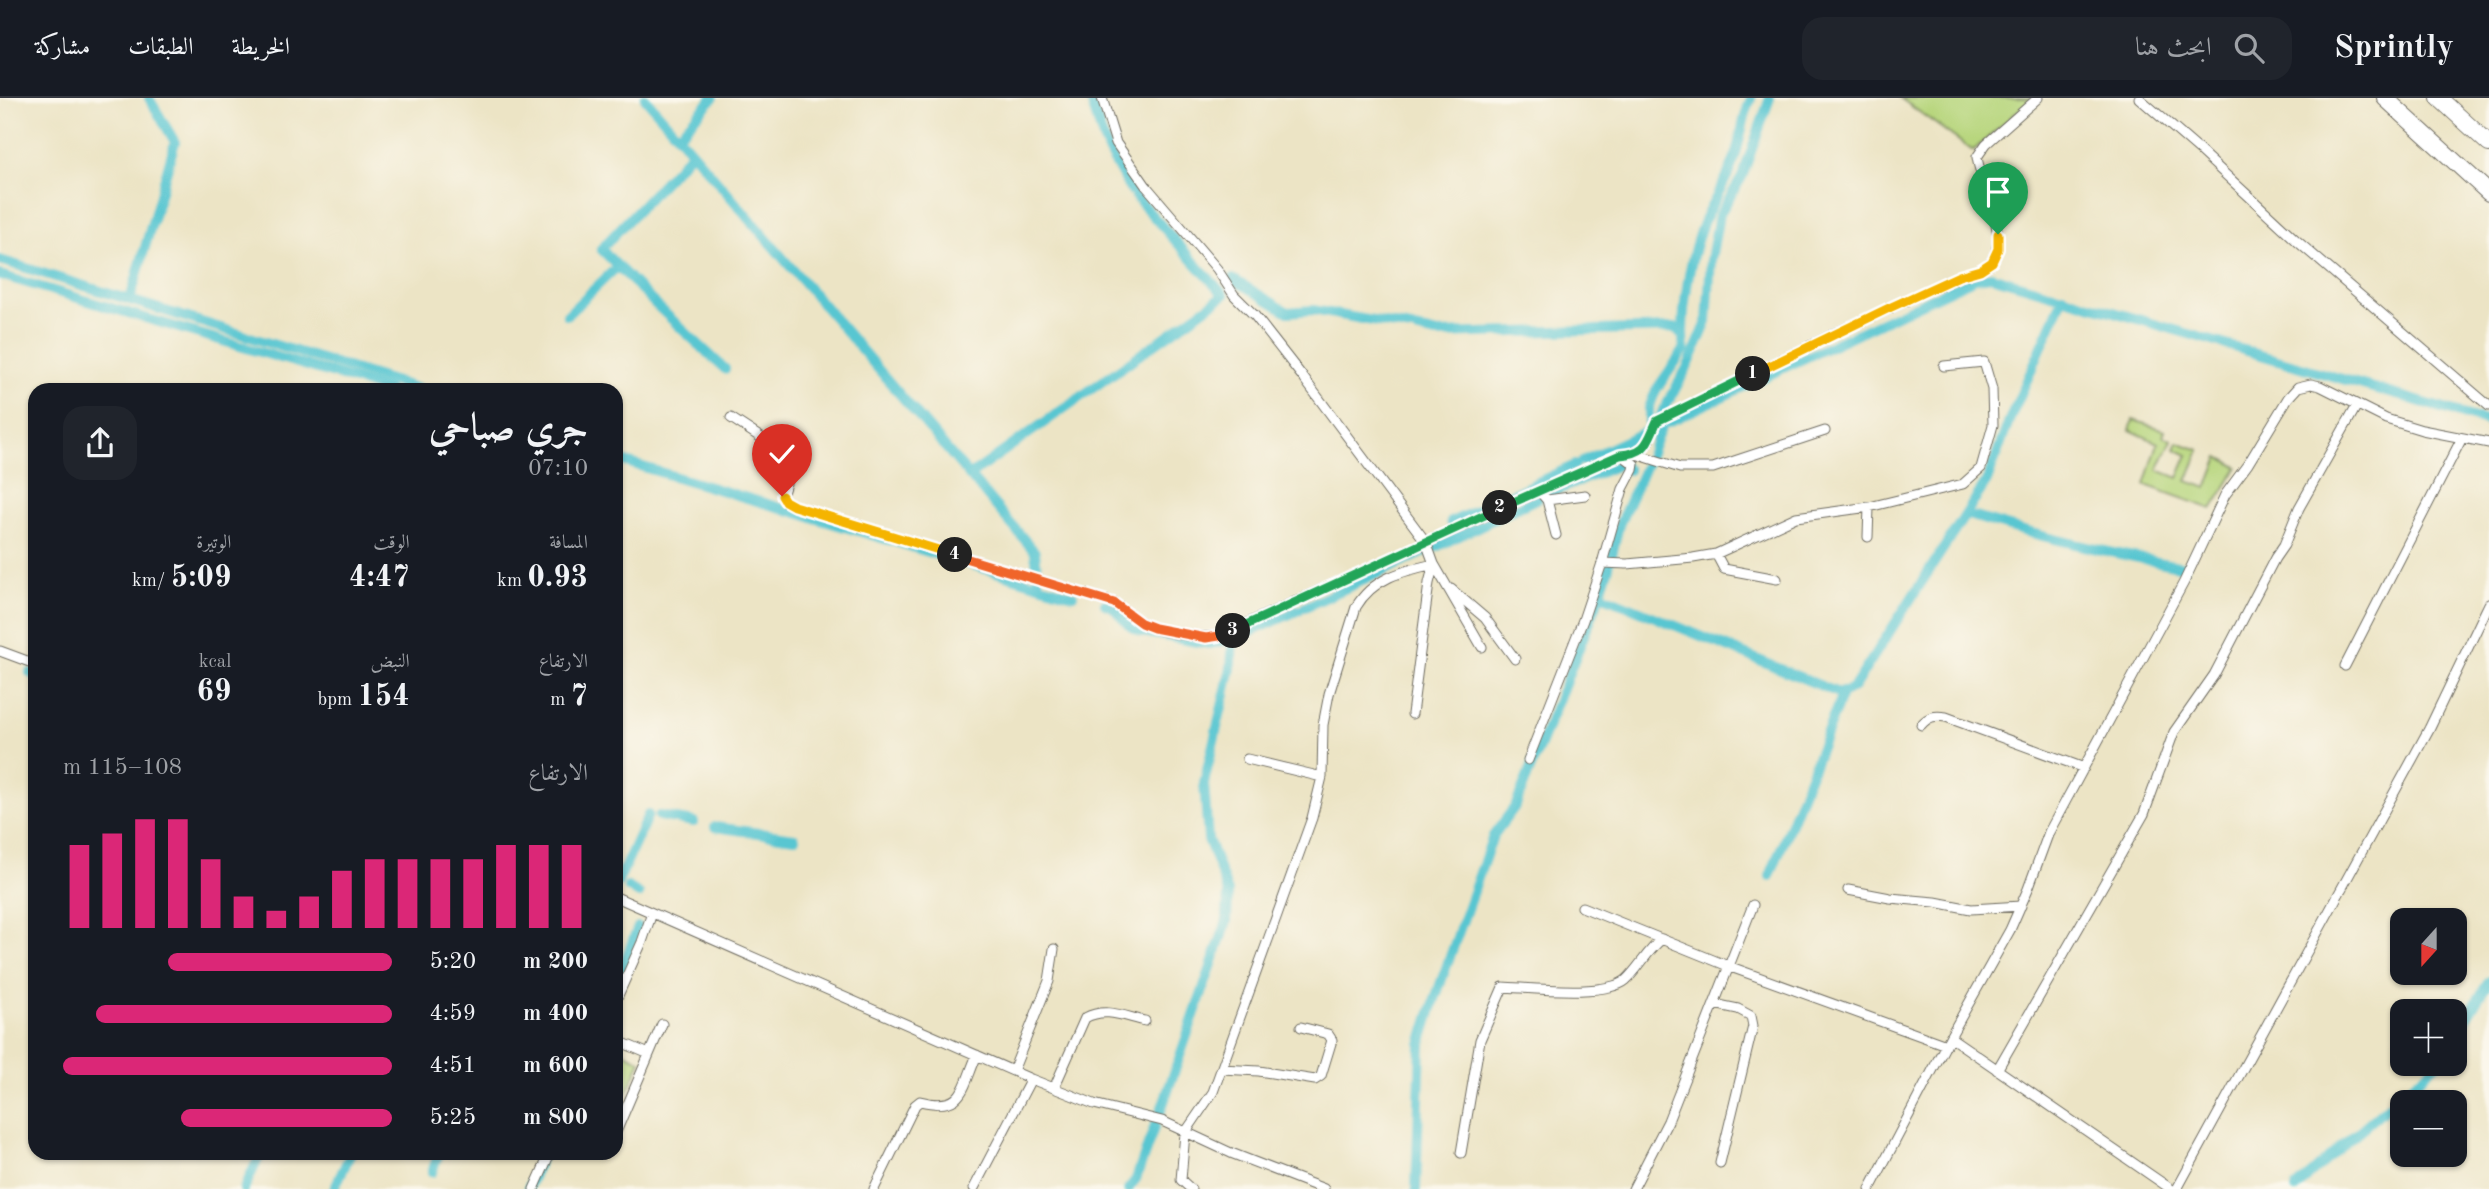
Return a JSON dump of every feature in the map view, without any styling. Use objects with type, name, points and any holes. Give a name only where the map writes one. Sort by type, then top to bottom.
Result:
[{"type":"highway","points":[[2385,98],[2489,193]]},
{"type":"highway","points":[[2439,98],[2489,144]]},
{"type":"street","points":[[1102,98],[1116,143],[1146,186],[1217,269],[1234,295],[1255,316],[1302,376],[1426,542],[1434,564],[1482,647]]},
{"type":"street","points":[[1636,454],[1646,446],[1657,421],[1840,331],[1959,276],[1980,270],[1992,262],[1998,249],[1998,234],[1978,158],[1986,144],[2038,98]]},
{"type":"street","points":[[2139,98],[2200,149],[2297,241],[2489,406]]},
{"type":"street","points":[[1602,563],[1666,561],[1716,554],[1796,517],[1869,507],[1963,484],[1980,468],[1986,457],[1993,425],[1992,389],[1984,362],[1944,366]]},
{"type":"street","points":[[1870,1189],[2021,906],[2049,832],[2184,583],[2225,495],[2248,464],[2279,410],[2298,387],[2311,384],[2329,389],[2386,419],[2489,443]]},
{"type":"street","points":[[1997,1070],[2144,814],[2174,732],[2214,676],[2284,545],[2299,508],[2357,405]]},
{"type":"street","points":[[731,418],[793,461],[782,496],[794,506],[1114,603],[1141,623],[1154,628],[1206,638],[1235,630],[1620,455],[1636,454],[1679,468],[1713,468],[1825,431]]},
{"type":"street","points":[[2345,666],[2462,438]]},
{"type":"street","points":[[1528,760],[1583,620],[1623,489],[1633,470],[1634,464],[1628,457],[1620,455]]},
{"type":"street","points":[[1539,491],[1547,500],[1556,535]]},
{"type":"street","points":[[1547,500],[1585,495]]},
{"type":"street","points":[[1868,537],[1869,507]]},
{"type":"street","points":[[1716,554],[1724,569],[1777,579]]},
{"type":"street","points":[[1412,714],[1429,583],[1434,564]]},
{"type":"street","points":[[1191,1189],[1181,1180],[1185,1133],[1213,1092],[1312,818],[1322,778],[1323,725],[1329,694],[1356,607],[1361,597],[1377,583],[1402,572],[1434,564]]},
{"type":"street","points":[[1445,583],[1485,618],[1516,659]]},
{"type":"street","points":[[1582,907],[1728,966],[1948,1041],[1997,1070],[2174,1189],[2429,729],[2489,604]]},
{"type":"street","points":[[0,651],[28,661]]},
{"type":"street","points":[[1921,725],[1935,715],[1946,717],[2084,768]]},
{"type":"street","points":[[1247,759],[1322,778]]},
{"type":"street","points":[[1848,890],[1971,909],[2021,906]]},
{"type":"street","points":[[623,900],[1031,1079],[1094,1104],[1162,1121],[1185,1133],[1324,1189]]},
{"type":"street","points":[[1633,1189],[1668,1121],[1753,905]]},
{"type":"street","points":[[623,984],[652,913]]},
{"type":"street","points":[[1461,1153],[1480,1040],[1503,987],[1606,989],[1625,981],[1643,957],[1662,939]]},
{"type":"street","points":[[1013,1071],[1049,981],[1054,949]]},
{"type":"street","points":[[1714,1004],[1738,1009],[1751,1016],[1753,1026],[1720,1163]]},
{"type":"street","points":[[1054,1088],[1085,1018],[1095,1012],[1105,1012],[1145,1021]]},
{"type":"street","points":[[623,1115],[662,1024]]},
{"type":"street","points":[[1221,1069],[1259,1071],[1315,1080],[1321,1076],[1332,1040],[1328,1034],[1301,1027]]},
{"type":"street","points":[[623,1043],[649,1054]]},
{"type":"street","points":[[874,1188],[915,1105],[920,1101],[938,1105],[951,1104],[959,1096],[977,1055]]},
{"type":"street","points":[[974,1188],[1031,1079]]},
{"type":"street","points":[[534,1189],[547,1160]]},
{"type":"green space","points":[[1900,98],[2032,98],[1973,151]]},
{"type":"green space","points":[[2133,420],[2165,430],[2163,436],[2172,440],[2158,470],[2178,478],[2188,455],[2175,449],[2178,442],[2200,450],[2187,481],[2207,488],[2219,457],[2238,467],[2212,509],[2145,485],[2158,443],[2130,430]]},
{"type":"green space","points":[[623,1052],[641,1061],[623,1101]]},
{"type":"waterway","points":[[130,300],[175,142],[149,98]]},
{"type":"waterway","points":[[645,98],[692,152]]},
{"type":"waterway","points":[[678,136],[713,98]]},
{"type":"waterway","points":[[1090,98],[1105,144]]},
{"type":"waterway","points":[[1583,461],[1649,430],[1649,408],[1656,390],[1684,350],[1685,304],[1694,252],[1703,223],[1734,160],[1751,98]]},
{"type":"waterway","points":[[1661,415],[1689,364],[1707,322],[1711,259],[1719,215],[1742,177],[1770,98]]},
{"type":"waterway","points":[[1107,149],[1131,191]]},
{"type":"waterway","points":[[725,369],[601,249],[692,152],[1035,552],[1039,585]]},
{"type":"waterway","points":[[969,476],[1224,295],[1135,196]]},
{"type":"waterway","points":[[0,260],[399,383]]},
{"type":"waterway","points":[[567,315],[618,266]]},
{"type":"waterway","points":[[0,275],[364,383]]},
{"type":"waterway","points":[[1650,455],[1662,425],[1975,278],[1991,276],[2489,422]]},
{"type":"waterway","points":[[1233,279],[1288,312],[1313,310],[1411,328]]},
{"type":"waterway","points":[[1599,594],[1836,692],[1845,692],[1854,687],[1987,481],[2009,421],[2064,296]]},
{"type":"waterway","points":[[1594,330],[1676,328],[1682,335]]},
{"type":"waterway","points":[[1415,329],[1437,334],[1589,330]]},
{"type":"waterway","points":[[1611,559],[1619,525],[1648,460]]},
{"type":"waterway","points":[[623,461],[1073,595]]},
{"type":"waterway","points":[[1546,495],[1621,464],[1628,470]]},
{"type":"waterway","points":[[1451,522],[1575,465]]},
{"type":"waterway","points":[[1434,548],[1538,498]]},
{"type":"waterway","points":[[1966,514],[2074,544],[2184,567]]},
{"type":"waterway","points":[[1305,607],[1425,552]]},
{"type":"waterway","points":[[1416,1189],[1421,1044],[1493,836],[1516,805],[1609,567]]},
{"type":"waterway","points":[[1105,604],[1113,607],[1130,626],[1141,632],[1209,644],[1237,638]]},
{"type":"waterway","points":[[1242,636],[1299,610]]},
{"type":"waterway","points":[[1159,1116],[1227,921],[1228,892],[1208,839],[1204,783],[1231,668],[1233,640]]},
{"type":"waterway","points":[[1770,876],[1843,692]]},
{"type":"waterway","points":[[623,871],[648,815]]},
{"type":"waterway","points":[[659,816],[694,822]]},
{"type":"waterway","points":[[715,827],[795,838]]},
{"type":"waterway","points":[[628,887],[639,894]]},
{"type":"waterway","points":[[623,966],[638,927]]},
{"type":"waterway","points":[[2467,1017],[2489,981]]},
{"type":"waterway","points":[[2295,1189],[2423,1076]]},
{"type":"waterway","points":[[1128,1189],[1136,1179],[1155,1125]]},
{"type":"waterway","points":[[244,1189],[258,1160]]},
{"type":"waterway","points":[[334,1189],[348,1160]]},
{"type":"waterway","points":[[432,1172],[436,1160]]},
{"type":"waterway","points":[[528,1189],[540,1160]]},
{"type":"route","points":[[782,496],[794,506],[1114,603],[1141,623],[1154,628],[1206,638],[1219,636],[1620,455],[1636,454],[1646,446],[1657,421],[1840,331],[1959,276],[1980,270],[1992,262],[1998,249],[1998,234]]}]
